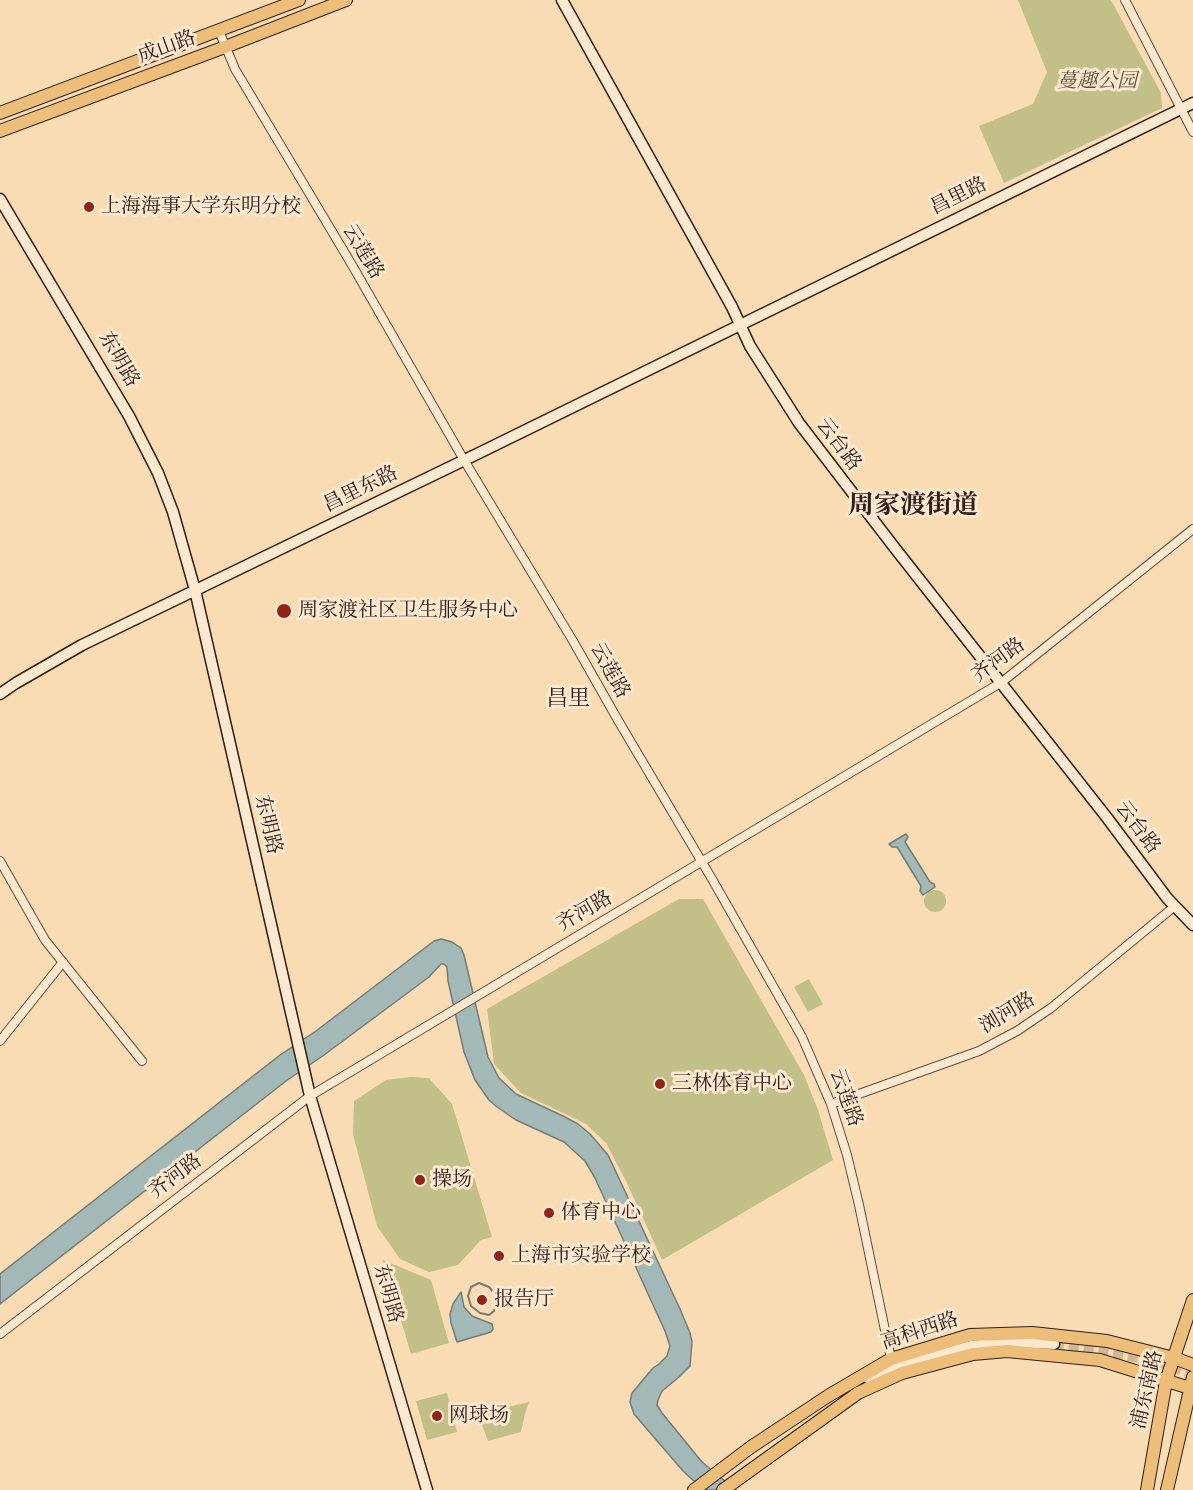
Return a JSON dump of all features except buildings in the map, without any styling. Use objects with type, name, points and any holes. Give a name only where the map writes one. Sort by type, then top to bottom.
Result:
[{"type":"main road","name":"成山路","points":[[0,113],[299,0]]},
{"type":"main road","name":"成山路","points":[[0,130],[346,0]]},
{"type":"main road","name":"浦东南路","points":[[1147,1490],[1166,1381],[1193,1300]]},
{"type":"main road","name":"高科西路","points":[[694,1490],[751,1447],[891,1359],[970,1335],[1032,1333],[1107,1341],[1193,1365]]},
{"type":"main road","name":"高科西路","points":[[723,1490],[858,1393],[902,1372],[973,1354],[1007,1351],[1100,1360],[1166,1381],[1192,1384]]},
{"type":"main road","name":"浦东南路","points":[[1167,1490],[1192,1384]]},
{"type":"street","name":"云台路","points":[[562,0],[721,286],[750,346],[805,431],[894,548],[1002,682],[1167,898],[1193,925]]},
{"type":"street","points":[[1125,0],[1193,132]]},
{"type":"street","name":"云莲路","points":[[219,31],[235,69],[702,861],[802,1037],[839,1128],[855,1187],[891,1359]]},
{"type":"street","name":"昌里路","points":[[741,325],[1193,103]]},
{"type":"street","name":"东明路","points":[[0,199],[129,416],[149,453],[173,512],[195,590],[310,1096],[427,1490]]},
{"type":"street","name":"昌里东路","points":[[0,694],[82,645],[741,325]]},
{"type":"street","name":"齐河路","points":[[0,1334],[310,1096],[1002,682],[1193,529]]},
{"type":"street","points":[[0,861],[45,940],[142,1060]]},
{"type":"street","name":"浏河路","points":[[831,1104],[979,1051],[1017,1031],[1051,1008],[1175,906]]},
{"type":"street","points":[[0,1041],[63,962]]},
{"type":"street","points":[[842,1388],[905,1362],[971,1346],[1009,1342],[1054,1344]]},
{"type":"green space","name":"蔓趣公园","points":[[1018,0],[1111,0],[1161,93],[1162,108],[1004,183],[979,126],[1033,104],[1047,72]]},
{"type":"green space","points":[[935,890],[943,893],[946,901],[943,909],[935,912],[927,909],[924,901],[927,893]]},
{"type":"green space","name":"三林体育中心","points":[[679,899],[703,899],[804,1075],[818,1110],[833,1160],[662,1260],[606,1143],[586,1124],[521,1093],[494,1064],[487,1009]]},
{"type":"green space","points":[[809,979],[823,1004],[808,1012],[794,987]]},
{"type":"green space","name":"操场","points":[[411,1077],[429,1078],[452,1104],[492,1237],[481,1240],[458,1265],[429,1272],[400,1259],[377,1226],[353,1134],[354,1101],[386,1080]]},
{"type":"green space","points":[[383,1260],[431,1280],[449,1343],[411,1354]]},
{"type":"green space","name":"网球场","points":[[447,1393],[457,1432],[427,1440],[416,1401]]},
{"type":"green space","points":[[529,1402],[521,1432],[488,1441],[478,1414]]},
{"type":"water","points":[[906,834],[908,837],[905,842],[935,887],[923,895],[920,891],[921,886],[897,847],[889,844]]},
{"type":"water","points":[[441,939],[461,948],[464,955],[488,1057],[499,1078],[516,1094],[578,1124],[608,1155],[680,1309],[692,1342],[690,1366],[662,1391],[657,1405],[702,1462],[736,1490],[704,1490],[683,1471],[634,1414],[630,1402],[632,1393],[653,1368],[667,1356],[670,1346],[665,1331],[595,1178],[585,1161],[564,1142],[516,1120],[497,1107],[475,1080],[464,1052],[447,967],[444,964],[286,1081],[0,1304],[0,1274],[280,1055],[316,1031],[434,941]]},
{"type":"water","points":[[461,1292],[464,1307],[472,1316],[492,1324],[493,1329],[491,1332],[457,1342],[450,1314]]},
{"type":"waterway","points":[[479,1283],[489,1287],[494,1293],[496,1304],[494,1311],[489,1315],[480,1313],[471,1306],[468,1296],[471,1287],[479,1283]]},
{"type":"tunnel","points":[[1054,1344],[1153,1360],[1193,1374]]},
{"type":"place","name":"上海海事大学东明分校","points":[[89,207]]},
{"type":"place","name":"周家渡社区卫生服务中心","points":[[284,611]]},
{"type":"place","name":"三林体育中心","points":[[660,1084]]},
{"type":"place","name":"操场","points":[[420,1180]]},
{"type":"place","name":"体育中心","points":[[549,1213]]},
{"type":"place","name":"上海市实验学校","points":[[499,1256]]},
{"type":"place","name":"报告厅","points":[[482,1300]]},
{"type":"place","name":"网球场","points":[[437,1416]]},
{"type":"district","name":"周家渡街道","points":[[913,507]]},
{"type":"district","name":"昌里","points":[[568,700]]}]
